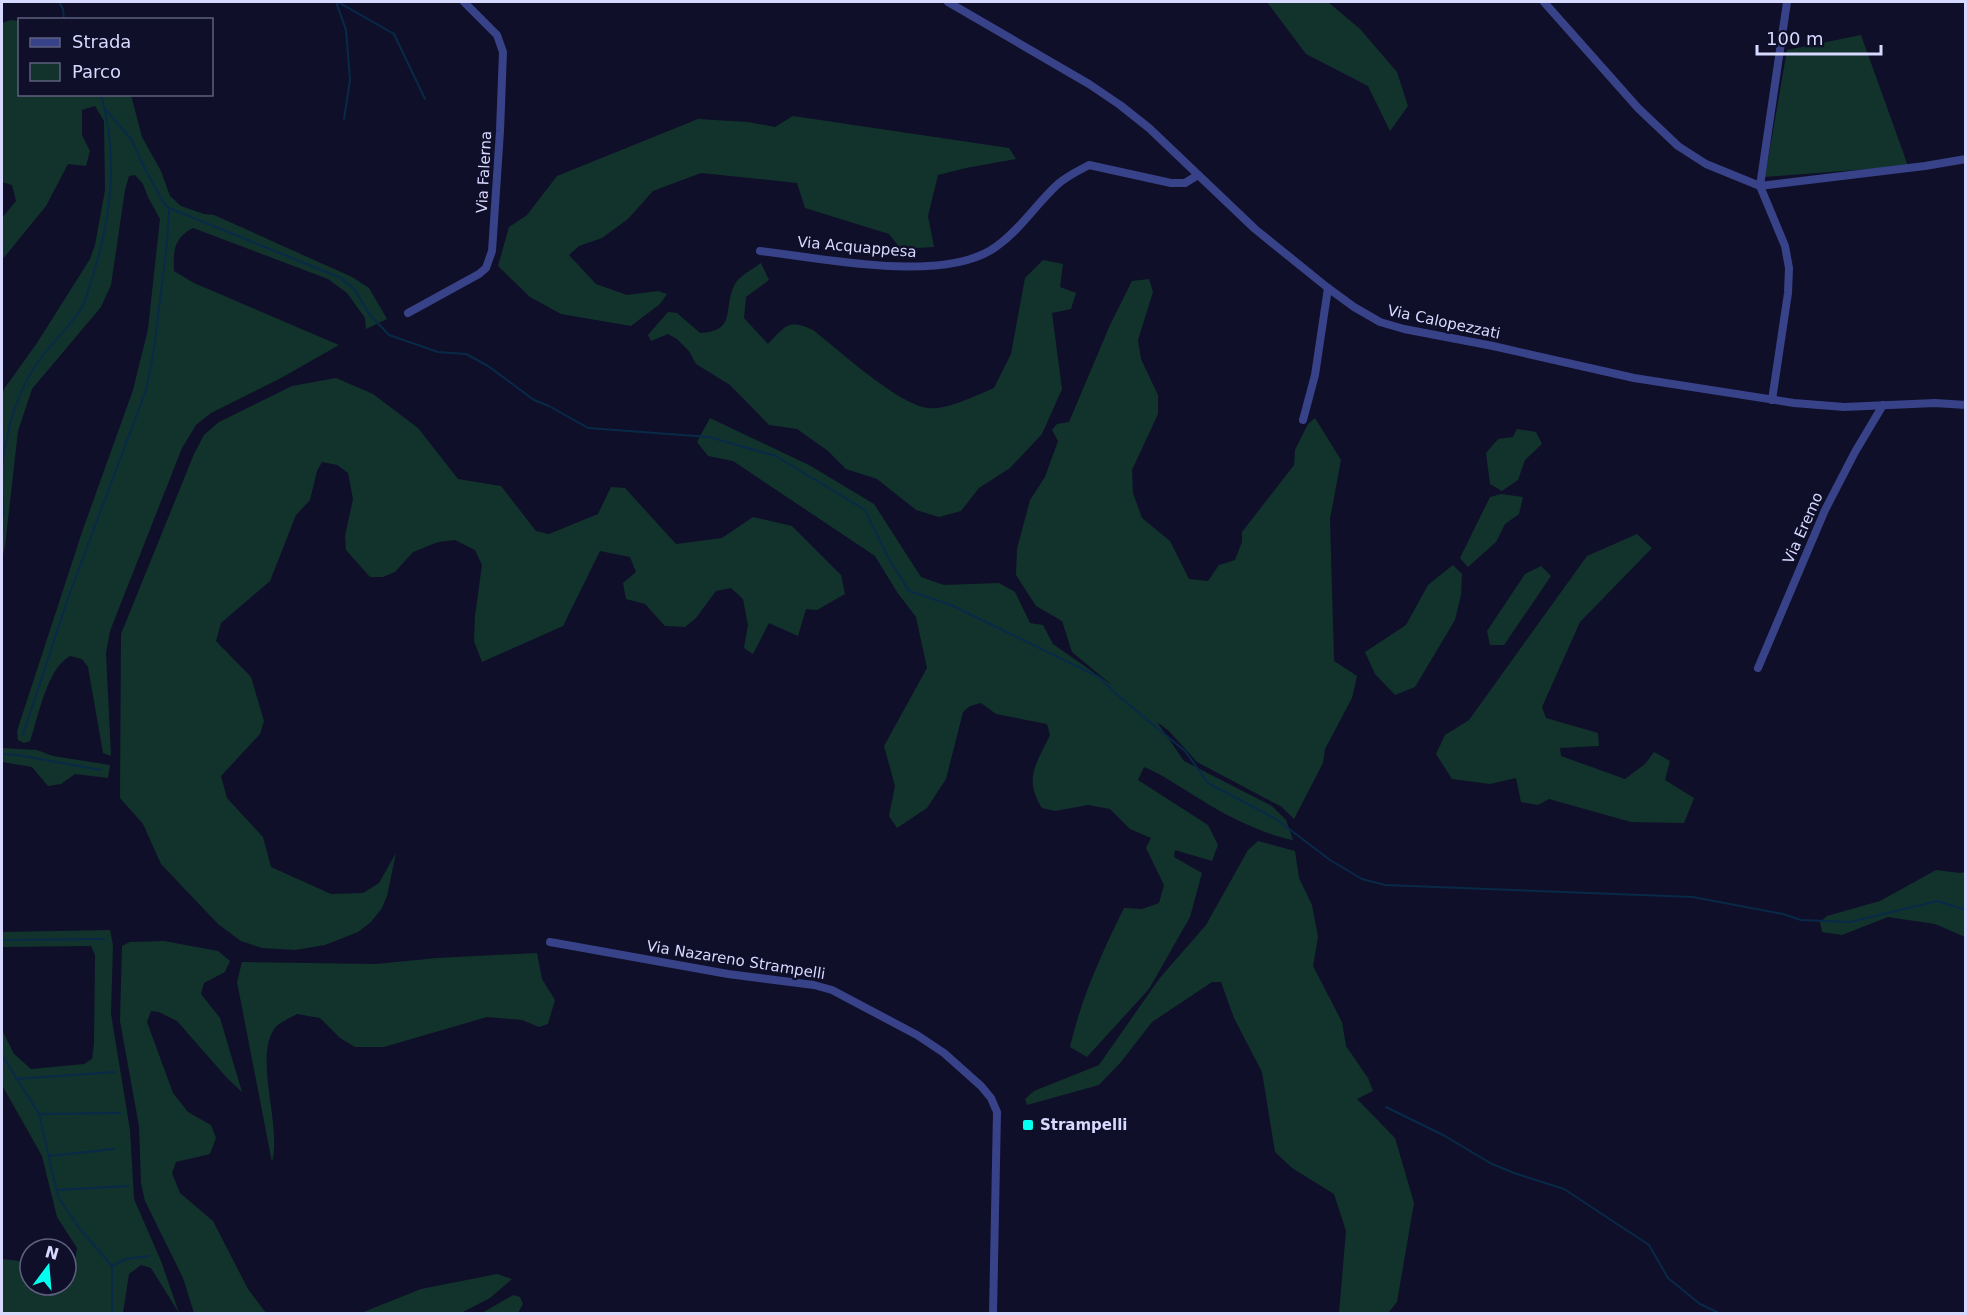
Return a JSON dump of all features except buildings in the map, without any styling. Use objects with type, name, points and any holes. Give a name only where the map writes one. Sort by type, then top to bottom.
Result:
[{"type":"street","name":"Via Falerna","points":[[408,313],[479,274],[486,268],[494,241],[503,49],[495,33],[464,2]]},
{"type":"street","name":"Via Calopezzati","points":[[948,2],[1112,99],[1149,128],[1255,229],[1328,288],[1366,315],[1397,328],[1493,346],[1624,376],[1772,400],[1827,406],[1935,403],[1965,405]]},
{"type":"street","points":[[1544,2],[1628,97],[1678,146],[1706,165],[1760,186],[1965,159]]},
{"type":"street","points":[[1772,400],[1788,293],[1789,268],[1785,246],[1760,186],[1787,2]]},
{"type":"street","name":"Via Acquappesa","points":[[760,251],[900,267],[956,264],[976,258],[1007,239],[1059,183],[1089,165],[1170,183],[1185,183],[1198,175]]},
{"type":"street","points":[[1303,420],[1315,375],[1328,288]]},
{"type":"street","name":"Via Eremo","points":[[1758,668],[1825,510],[1855,452],[1884,405]]},
{"type":"street","name":"Via Nazareno Strampelli","points":[[550,942],[728,974],[829,988],[917,1035],[964,1068],[988,1093],[997,1112],[993,1314]]},
{"type":"green space","points":[[1267,2],[1328,2],[1360,29],[1397,72],[1408,106],[1390,131],[1368,86],[1306,54]]},
{"type":"green space","points":[[18,21],[18,96],[131,96],[142,137],[161,171],[170,196],[181,206],[214,215],[352,277],[369,288],[387,319],[366,329],[365,318],[347,293],[328,279],[193,228],[178,240],[174,271],[194,283],[339,345],[281,378],[211,413],[196,425],[182,448],[110,631],[106,653],[111,756],[103,753],[88,667],[82,659],[70,656],[55,671],[44,694],[30,741],[24,743],[18,740],[17,731],[82,532],[133,390],[148,329],[160,219],[143,184],[135,175],[129,176],[111,285],[101,307],[32,389],[18,431],[2,559],[2,396],[4,389],[37,343],[90,259],[95,245],[105,190],[104,121],[95,106],[82,110],[82,135],[90,151],[86,166],[68,164],[46,206],[2,260],[2,218],[16,201],[12,185],[2,182],[2,23]]},
{"type":"green space","points":[[1861,35],[1908,166],[1765,177],[1787,50]]},
{"type":"green space","points":[[793,116],[1009,148],[1016,159],[938,175],[928,216],[934,247],[901,249],[889,234],[805,208],[797,183],[701,173],[653,191],[628,219],[602,238],[579,246],[569,255],[596,284],[627,295],[658,291],[667,294],[660,304],[631,326],[561,314],[530,297],[498,266],[509,227],[527,215],[557,176],[698,119],[748,122],[775,127]]},
{"type":"green space","points":[[1043,260],[1063,264],[1060,287],[1076,293],[1071,309],[1052,313],[1062,389],[1042,434],[1010,468],[979,488],[961,511],[939,517],[916,510],[877,479],[846,469],[828,451],[797,429],[769,425],[730,385],[696,364],[689,351],[677,339],[668,334],[651,341],[648,335],[668,312],[677,313],[700,333],[720,328],[727,317],[735,284],[743,275],[761,263],[769,280],[746,297],[744,318],[768,344],[787,326],[804,326],[813,330],[869,375],[901,397],[928,408],[943,407],[994,388],[1011,354],[1025,278]]},
{"type":"green space","points":[[1149,279],[1153,292],[1138,340],[1141,359],[1158,395],[1158,414],[1132,470],[1133,493],[1142,518],[1170,541],[1189,579],[1208,581],[1219,565],[1235,560],[1242,542],[1242,532],[1294,465],[1295,450],[1308,424],[1315,418],[1341,460],[1330,519],[1334,661],[1357,676],[1352,698],[1325,749],[1323,763],[1294,819],[1282,807],[1197,762],[1169,731],[1157,722],[1184,761],[1272,806],[1286,820],[1293,840],[1270,834],[1233,818],[1144,767],[1138,780],[1208,825],[1218,845],[1212,861],[1175,850],[1174,857],[1202,873],[1190,917],[1149,989],[1087,1057],[1070,1047],[1086,994],[1108,942],[1124,908],[1142,909],[1159,903],[1164,885],[1146,848],[1151,838],[1130,829],[1110,809],[1088,805],[1055,811],[1042,808],[1033,788],[1033,779],[1037,762],[1050,735],[1047,724],[996,714],[981,703],[970,706],[963,712],[946,779],[927,808],[897,828],[889,816],[895,786],[884,746],[927,668],[916,617],[897,592],[875,556],[733,461],[708,456],[697,442],[710,418],[809,465],[874,504],[921,577],[944,585],[999,583],[1015,592],[1030,623],[1043,625],[1053,644],[1113,686],[1072,652],[1062,621],[1036,606],[1016,575],[1017,549],[1030,500],[1045,477],[1058,441],[1052,430],[1057,424],[1069,422],[1110,325],[1132,281]]},
{"type":"green space","points":[[336,378],[373,394],[418,428],[458,479],[501,486],[536,531],[549,534],[598,514],[611,487],[625,488],[676,544],[722,538],[753,517],[792,526],[841,575],[845,594],[817,610],[806,609],[798,636],[769,623],[753,654],[744,648],[748,625],[743,599],[731,588],[716,591],[696,618],[685,627],[665,626],[645,604],[626,599],[623,583],[636,572],[630,557],[600,551],[563,626],[482,662],[474,641],[482,565],[475,550],[455,540],[438,542],[413,552],[395,572],[383,577],[370,577],[346,550],[345,536],[353,499],[348,473],[337,465],[322,462],[317,471],[310,500],[296,515],[270,581],[221,623],[216,641],[251,677],[264,721],[260,734],[221,776],[227,798],[263,837],[271,867],[331,894],[363,893],[379,883],[396,853],[387,896],[382,908],[371,922],[358,932],[325,945],[295,950],[262,948],[241,941],[218,924],[161,864],[143,824],[120,798],[121,634],[194,454],[204,435],[219,422],[292,386]]},
{"type":"green space","points":[[1517,429],[1536,432],[1542,444],[1525,460],[1518,480],[1502,491],[1490,484],[1486,453],[1498,439],[1513,437]]},
{"type":"green space","points":[[1501,494],[1523,497],[1519,514],[1505,524],[1496,542],[1468,567],[1460,558],[1490,497]]},
{"type":"green space","points":[[1637,534],[1652,548],[1580,622],[1542,707],[1546,718],[1598,733],[1599,746],[1560,748],[1561,756],[1625,779],[1645,764],[1654,752],[1670,761],[1665,780],[1694,798],[1684,823],[1631,822],[1549,799],[1538,805],[1521,802],[1516,778],[1490,784],[1452,779],[1436,754],[1445,735],[1469,720],[1587,556]]},
{"type":"green space","points":[[1453,565],[1462,574],[1461,595],[1455,620],[1415,687],[1395,695],[1375,674],[1365,652],[1406,625],[1428,585]]},
{"type":"green space","points":[[1541,566],[1551,576],[1504,645],[1490,645],[1487,631],[1525,574]]},
{"type":"green space","points":[[2,748],[37,750],[53,756],[110,765],[108,778],[75,774],[61,784],[48,786],[32,767],[2,762]]},
{"type":"green space","points":[[1258,841],[1295,851],[1299,878],[1312,905],[1318,937],[1313,966],[1342,1022],[1346,1046],[1368,1078],[1373,1091],[1357,1099],[1395,1138],[1414,1203],[1397,1302],[1388,1313],[1339,1313],[1346,1231],[1334,1194],[1292,1168],[1275,1152],[1262,1072],[1234,1018],[1221,982],[1212,982],[1152,1022],[1121,1062],[1099,1085],[1027,1105],[1025,1099],[1034,1091],[1099,1065],[1159,979],[1206,925],[1248,850]]},
{"type":"green space","points":[[1936,870],[1965,872],[1965,937],[1935,924],[1888,917],[1842,935],[1822,932],[1820,922],[1827,916],[1880,901]]},
{"type":"green space","points":[[110,930],[113,945],[111,1014],[130,1130],[134,1199],[161,1261],[179,1313],[151,1268],[141,1265],[129,1274],[123,1313],[2,1313],[2,1259],[18,1261],[18,1297],[78,1297],[78,1237],[70,1237],[57,1217],[42,1156],[2,1085],[2,1030],[14,1054],[31,1069],[84,1064],[92,1059],[95,955],[91,946],[2,947],[2,932]]},
{"type":"green space","points":[[164,941],[218,951],[230,961],[225,972],[204,983],[201,994],[220,1018],[242,1092],[177,1021],[159,1012],[151,1011],[147,1022],[173,1093],[188,1112],[211,1125],[216,1138],[210,1154],[176,1162],[172,1173],[180,1193],[213,1221],[248,1289],[266,1313],[194,1313],[183,1278],[145,1201],[141,1183],[139,1126],[120,1021],[122,946],[130,942]]},
{"type":"green space","points":[[537,953],[542,979],[555,1000],[548,1024],[539,1027],[522,1020],[487,1017],[384,1047],[355,1047],[340,1038],[320,1018],[297,1014],[278,1025],[269,1042],[267,1058],[274,1130],[272,1162],[237,982],[242,962],[376,964],[437,958]]},
{"type":"green space","points":[[497,1274],[512,1279],[490,1298],[461,1313],[361,1313],[421,1289]]},
{"type":"green space","points":[[513,1295],[520,1297],[523,1304],[518,1313],[482,1313]]},
{"type":"waterway","points":[[59,2],[63,9],[64,18]]},
{"type":"waterway","points":[[336,2],[346,30],[350,80],[344,119]]},
{"type":"waterway","points":[[338,2],[394,34],[425,99]]},
{"type":"waterway","points":[[2,465],[7,436],[20,394],[43,355],[83,305],[99,253],[108,208],[111,163],[110,140],[101,96]]},
{"type":"waterway","points":[[106,110],[131,139],[163,202],[169,208],[341,278],[354,289],[370,315],[389,335],[438,352],[466,354],[488,366],[534,400],[588,428],[709,437],[776,456],[865,510],[888,557],[909,591],[951,605],[1099,677],[1185,751],[1208,783],[1276,819],[1330,860],[1362,879],[1385,885],[1693,897],[1783,914],[1801,920],[1850,922],[1938,901],[1966,910]]},
{"type":"waterway","points":[[23,735],[68,598],[146,390],[154,349],[169,209]]},
{"type":"waterway","points":[[2,491],[4,513],[2,519]]},
{"type":"waterway","points":[[2,754],[101,770]]},
{"type":"waterway","points":[[2,940],[104,939]]},
{"type":"waterway","points":[[2,1055],[39,1114],[58,1197],[80,1229],[112,1266],[112,1314]]},
{"type":"waterway","points":[[16,1079],[115,1072]]},
{"type":"waterway","points":[[1386,1107],[1445,1136],[1490,1163],[1564,1189],[1649,1245],[1668,1278],[1700,1304],[1721,1314]]},
{"type":"waterway","points":[[39,1114],[120,1113]]},
{"type":"waterway","points":[[49,1156],[114,1149]]},
{"type":"waterway","points":[[57,1190],[128,1186]]},
{"type":"waterway","points":[[112,1266],[126,1259],[149,1256]]},
{"type":"place","name":"Strampelli","points":[[1028,1125]]}]
